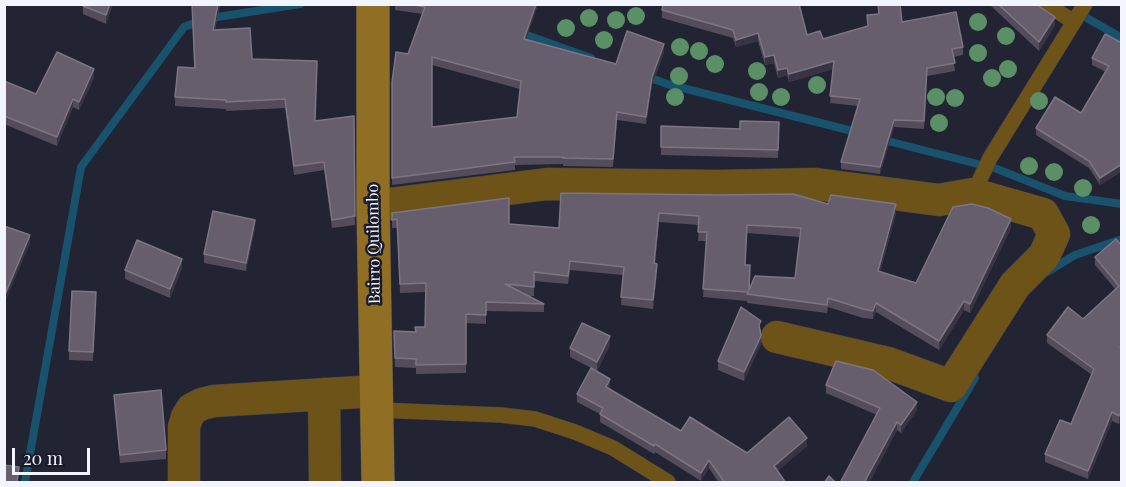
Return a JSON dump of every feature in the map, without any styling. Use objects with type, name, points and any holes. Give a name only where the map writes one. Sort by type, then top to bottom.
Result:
[{"type":"street","name":"Bairro Quilombo","points":[[373,4],[373,206],[378,483]]},
{"type":"street","points":[[373,206],[547,184],[718,186],[816,184],[939,200],[973,194],[1043,214],[1054,234],[1044,256],[1016,285],[951,386],[888,363],[777,337]]},
{"type":"street","points":[[184,483],[184,427],[192,409],[214,401],[324,394],[377,400]]},
{"type":"street","points":[[324,394],[326,483]]},
{"type":"lane","points":[[1046,4],[1074,22]]},
{"type":"lane","points":[[973,194],[990,158],[1085,4]]},
{"type":"lane","points":[[377,400],[536,419],[613,448],[669,483]]},
{"type":"building","points":[[84,4],[110,4],[106,15],[83,6]]},
{"type":"building","points":[[192,4],[218,4],[213,30],[250,28],[252,59],[317,61],[315,121],[354,116],[355,216],[332,220],[324,162],[294,166],[285,99],[226,102],[226,100],[175,97],[178,67],[195,68]]},
{"type":"building","points":[[409,4],[536,4],[524,39],[616,64],[627,31],[664,44],[652,77],[646,117],[617,112],[613,159],[514,157],[515,162],[392,178],[392,82],[396,52],[408,54],[425,7]],"holes":[[[432,57],[521,81],[517,117],[432,127]]]},
{"type":"building","points":[[663,4],[799,4],[807,35],[820,31],[823,39],[868,26],[867,15],[879,14],[878,4],[900,4],[902,22],[956,12],[963,47],[952,49],[955,63],[927,68],[924,121],[894,120],[880,167],[841,162],[860,99],[830,96],[834,61],[789,74],[787,68],[778,70],[774,55],[765,57],[758,33],[736,40],[733,30],[662,10]]},
{"type":"building","points":[[998,4],[1036,4],[1055,17],[1039,42]]},
{"type":"building","points":[[1105,34],[1122,43],[1122,164],[1100,178],[1089,161],[1036,128],[1055,97],[1081,113],[1109,66],[1092,58]]},
{"type":"building","points":[[57,52],[94,69],[79,102],[73,99],[57,137],[4,116],[4,81],[36,94]]},
{"type":"building","points":[[740,121],[779,122],[778,150],[661,147],[661,126],[740,129]]},
{"type":"building","points":[[561,193],[793,194],[828,204],[831,195],[896,204],[878,271],[916,283],[953,207],[972,204],[988,208],[1011,219],[970,304],[964,301],[939,341],[876,303],[873,311],[828,298],[827,305],[747,294],[748,292],[703,289],[707,232],[698,232],[699,216],[659,213],[653,300],[621,297],[624,267],[570,261],[568,276],[534,272],[534,287],[505,284],[544,304],[486,302],[486,315],[466,314],[466,364],[416,365],[416,359],[395,358],[394,331],[416,332],[415,327],[425,327],[426,283],[400,284],[397,219],[392,220],[392,213],[509,198],[509,224],[559,228]],"holes":[[[747,225],[801,228],[795,278],[755,276],[749,290],[750,265],[745,265]]]},
{"type":"building","points":[[213,211],[255,220],[246,263],[204,254]]},
{"type":"building","points":[[4,226],[30,235],[4,297]]},
{"type":"building","points":[[1116,239],[1122,246],[1122,345],[1120,347],[1122,348],[1122,410],[1119,416],[1112,412],[1088,471],[1045,454],[1060,420],[1071,424],[1094,369],[1047,335],[1068,307],[1083,319],[1119,286],[1095,257]]},
{"type":"building","points":[[137,240],[182,259],[170,289],[125,270]]},
{"type":"building","points":[[72,291],[96,292],[93,352],[69,351]]},
{"type":"building","points":[[741,307],[761,321],[759,325],[761,336],[744,372],[718,361]]},
{"type":"building","points":[[582,323],[610,336],[597,362],[570,348]]},
{"type":"building","points":[[836,361],[873,370],[917,402],[901,425],[897,422],[864,483],[840,483],[880,408],[826,385]]},
{"type":"building","points":[[591,368],[610,379],[606,387],[681,431],[690,417],[747,453],[789,417],[807,438],[774,466],[786,483],[725,483],[709,460],[701,473],[655,444],[654,446],[600,414],[603,408],[577,394]]},
{"type":"building","points":[[161,390],[166,450],[120,455],[114,395]]},
{"type":"building","points":[[4,465],[19,467],[17,483],[4,483]]},
{"type":"building","points":[[829,476],[836,483],[824,483]]},
{"type":"waterway","points":[[25,482],[81,167],[184,27],[205,19],[300,4]]},
{"type":"waterway","points":[[1085,17],[1122,38]]},
{"type":"waterway","points":[[518,32],[591,58]]},
{"type":"waterway","points":[[645,76],[667,84],[860,133]]},
{"type":"waterway","points":[[880,139],[997,169],[1065,196],[1122,204]]},
{"type":"waterway","points":[[1047,272],[1075,255],[1122,239]]},
{"type":"waterway","points":[[913,482],[975,378]]}]
